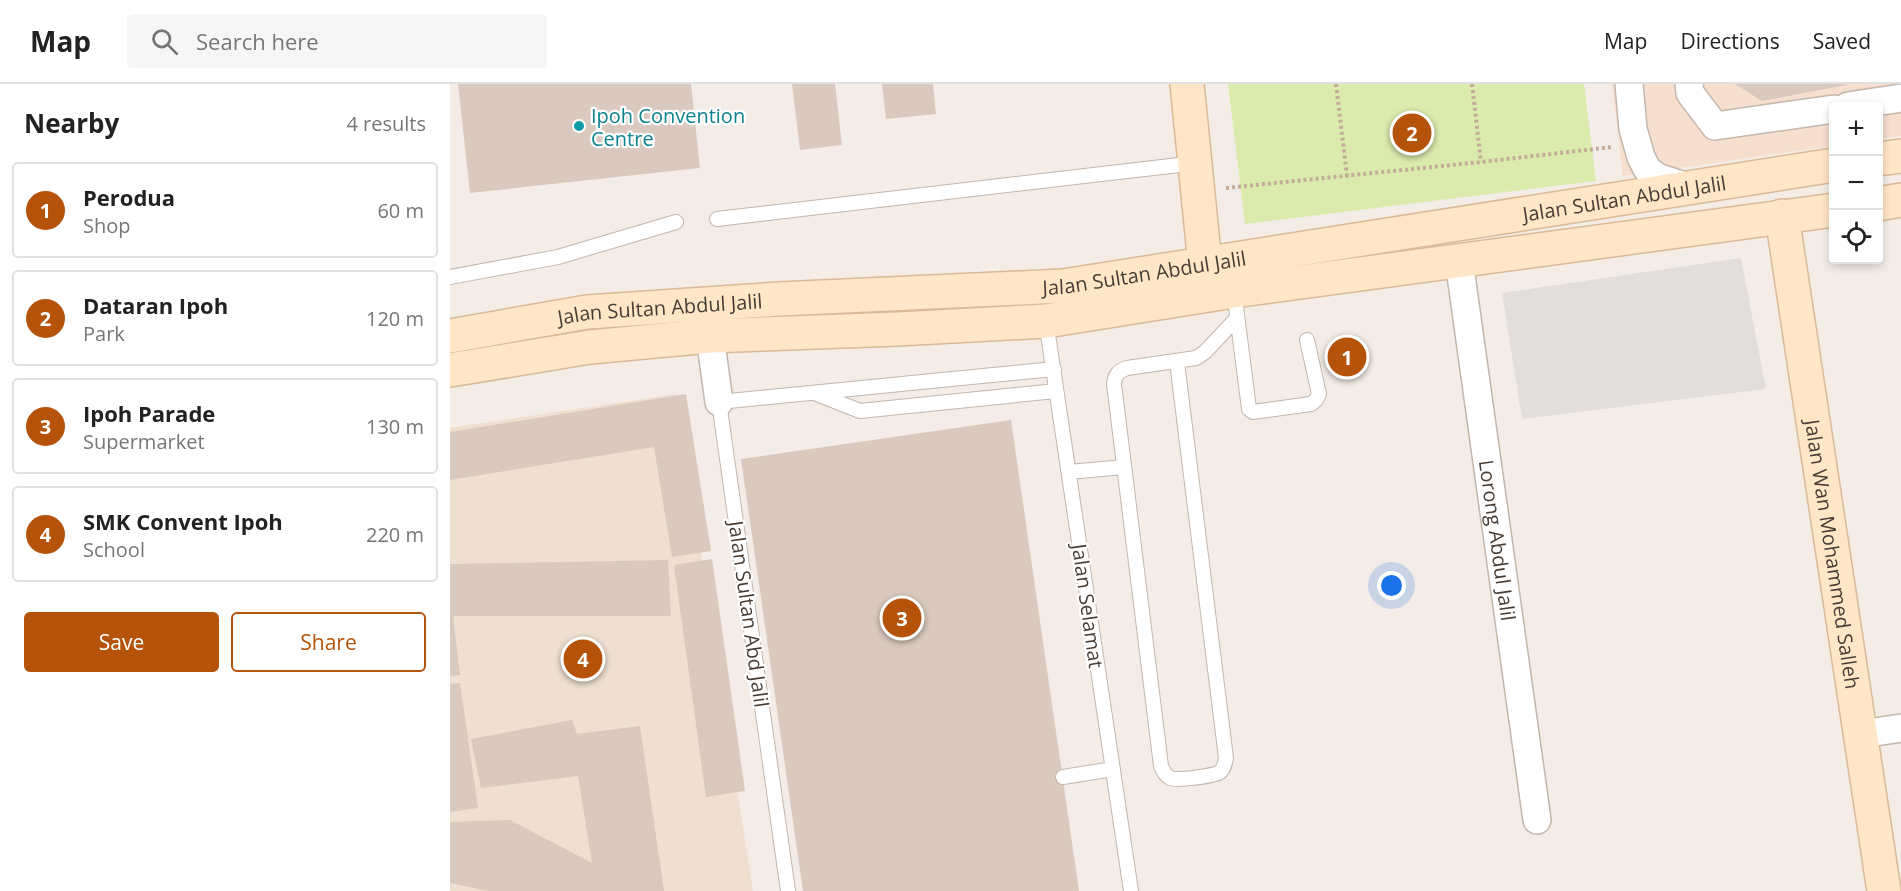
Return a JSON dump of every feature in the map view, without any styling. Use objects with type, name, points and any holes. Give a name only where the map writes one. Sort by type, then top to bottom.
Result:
[{"type":"street","points":[[1187,84],[1205,264],[1212,275],[1227,283],[1246,283],[1304,275],[1323,279]]},
{"type":"street","points":[[1629,84],[1636,144],[1647,169],[1658,177],[1691,188],[1743,194],[1770,205],[1782,216],[1799,194],[1829,175]]},
{"type":"street","points":[[1689,84],[1690,93],[1715,126],[1829,110]]},
{"type":"street","points":[[1874,102],[1901,98]]},
{"type":"street","points":[[1883,158],[1901,156]]},
{"type":"street","name":"Jalan Sultan Abdul Jalil","points":[[450,336],[587,312],[779,299],[1064,286],[1829,166]]},
{"type":"street","points":[[1883,203],[1901,200]]},
{"type":"street","name":"Jalan Sultan Abdul Jalil","points":[[450,370],[590,347],[710,336],[1046,321],[1142,306],[1236,305],[1323,279],[1829,210]]},
{"type":"street","name":"Jalan Wan Mohammed Salleh","points":[[1782,216],[1884,891]]},
{"type":"street","name":"Lorong Abdul Jalil","points":[[1458,261],[1537,820]]},
{"type":"street","points":[[1142,306],[1150,299],[1172,295],[1191,287],[1200,276],[1205,264]]},
{"type":"street","name":"Jalan Sultan Abd Jalil","points":[[710,336],[719,402]]},
{"type":"street","points":[[1861,734],[1901,728]]},
{"type":"lane","points":[[717,219],[1197,177]]},
{"type":"lane","points":[[450,277],[558,257],[676,222]]},
{"type":"lane","points":[[1177,362],[1226,758],[1220,772],[1213,775],[1178,779],[1170,778],[1161,766],[1114,384],[1115,377],[1127,368],[1190,360],[1200,356],[1236,305]]},
{"type":"lane","points":[[1236,305],[1249,409],[1253,412],[1311,404],[1316,400],[1319,394],[1307,340]]},
{"type":"lane","name":"Jalan Selamat","points":[[1046,321],[1131,891]]},
{"type":"lane","points":[[719,402],[1054,369]]},
{"type":"lane","points":[[815,393],[860,411],[1056,391]]},
{"type":"lane","name":"Jalan Sultan Abd Jalil","points":[[719,402],[788,891]]},
{"type":"lane","points":[[1069,472],[1124,467]]},
{"type":"lane","points":[[1063,777],[1113,769]]},
{"type":"path","points":[[1336,84],[1347,176]]},
{"type":"path","points":[[1472,84],[1481,162]]},
{"type":"path","points":[[1197,177],[1347,176],[1636,144]]},
{"type":"shaded area","points":[[1612,84],[1901,84],[1901,136],[1883,138],[1883,102],[1829,102],[1829,147],[1623,176]]},
{"type":"shaded area","points":[[1741,258],[1766,389],[1522,419],[1502,293]]},
{"type":"shaded area","points":[[676,394],[753,891],[450,891],[450,428]]},
{"type":"green space","points":[[1228,84],[1584,84],[1596,181],[1245,224]]},
{"type":"building","name":"Ipoh Convention Centre","points":[[458,84],[691,84],[700,168],[470,193]]},
{"type":"building","points":[[792,84],[835,84],[842,145],[800,150]]},
{"type":"building","points":[[882,84],[933,84],[936,114],[886,119]]},
{"type":"building","points":[[1735,84],[1846,84],[1846,85],[1762,101]]},
{"type":"building","points":[[686,394],[711,551],[672,557],[654,447],[450,480],[450,432]]},
{"type":"building","points":[[1011,420],[1079,891],[803,891],[741,459]]},
{"type":"building","points":[[712,559],[745,791],[706,797],[674,565]]},
{"type":"building","points":[[668,560],[671,616],[453,616],[460,675],[450,676],[450,564]]},
{"type":"building","points":[[460,683],[478,808],[450,812],[450,684]]},
{"type":"building","points":[[572,720],[577,734],[640,726],[664,891],[489,891],[450,883],[450,822],[510,820],[592,863],[578,776],[481,788],[471,739]]},
{"type":"place","name":"Ipoh Convention Centre","points":[[579,126]]},
{"type":"place","name":"Dataran Ipoh","points":[[1412,133]]},
{"type":"place","name":"Perodua","points":[[1347,357]]},
{"type":"place","name":"Ipoh Parade","points":[[902,618]]},
{"type":"place","name":"SMK Convent Ipoh","points":[[583,659]]}]
